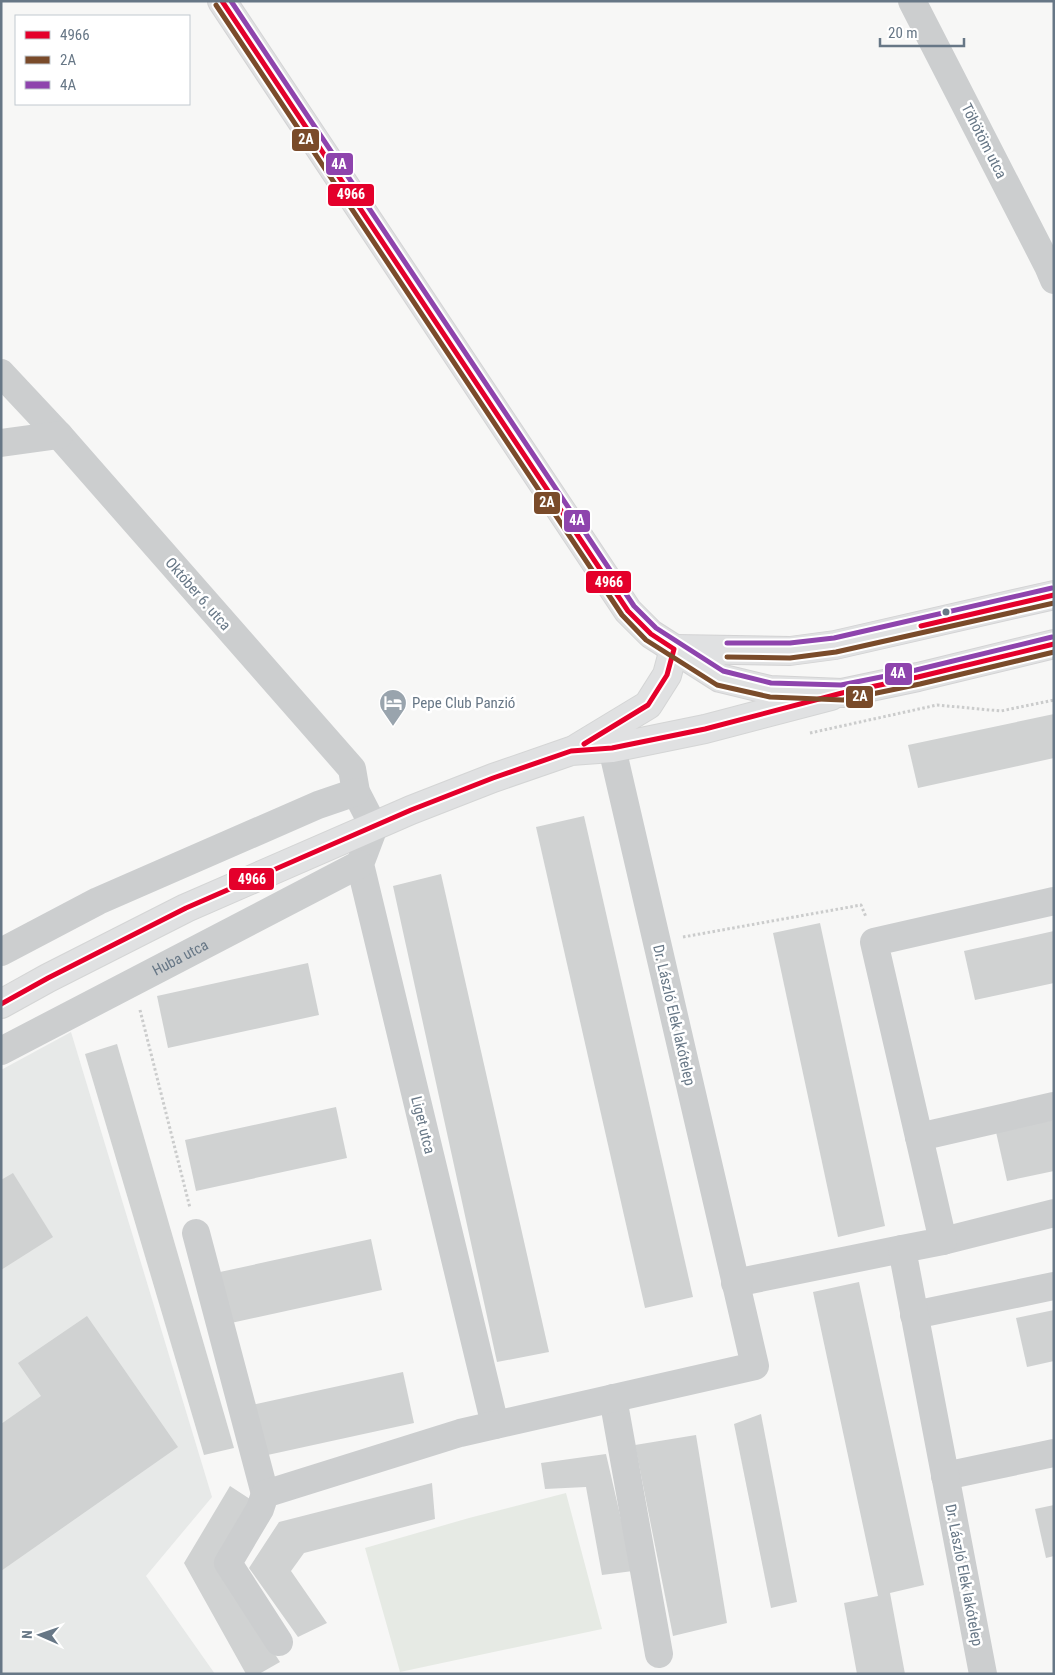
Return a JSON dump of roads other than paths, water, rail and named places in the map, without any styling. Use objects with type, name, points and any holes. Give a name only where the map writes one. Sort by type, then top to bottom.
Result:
[{"type":"main road","points":[[222,1],[628,612],[651,634],[720,678],[770,690],[842,693]]},
{"type":"main road","points":[[674,649],[790,650],[835,645],[1054,595]]},
{"type":"main road","points":[[571,751],[612,748],[705,729],[842,693],[1054,644]]},
{"type":"main road","points":[[1,1004],[186,908],[328,846],[493,778],[571,751],[648,705],[666,675],[674,649]]},
{"type":"street","name":"Töhötöm utca","points":[[912,1],[1054,280]]},
{"type":"street","name":"Október 6. utca","points":[[1,373],[59,435],[352,769],[356,792],[374,827]]},
{"type":"street","points":[[1,443],[59,435]]},
{"type":"street","name":"Dr. László Elek lakótelep","points":[[612,748],[755,1366],[613,1398]]},
{"type":"street","points":[[1,952],[98,901],[318,805],[356,792]]},
{"type":"street","points":[[360,864],[374,827]]},
{"type":"street","name":"Huba utca","points":[[1,1051],[360,864]]},
{"type":"street","name":"Liget utca","points":[[360,864],[495,1425]]},
{"type":"street","points":[[943,1241],[874,942],[1054,900]]},
{"type":"street","points":[[919,1137],[1054,1106]]},
{"type":"street","points":[[735,1282],[943,1241],[1054,1214]]},
{"type":"street","points":[[196,1232],[265,1494],[260,1509],[228,1563],[279,1642]]},
{"type":"street","name":"Dr. László Elek lakótelep","points":[[902,1249],[983,1674]]},
{"type":"street","points":[[914,1315],[1054,1286]]},
{"type":"street","points":[[265,1494],[460,1433],[613,1398],[659,1654]]},
{"type":"street","points":[[945,1476],[1054,1453]]},
{"type":"place","name":"Pepe Club Panzió","points":[[393,727]]}]
